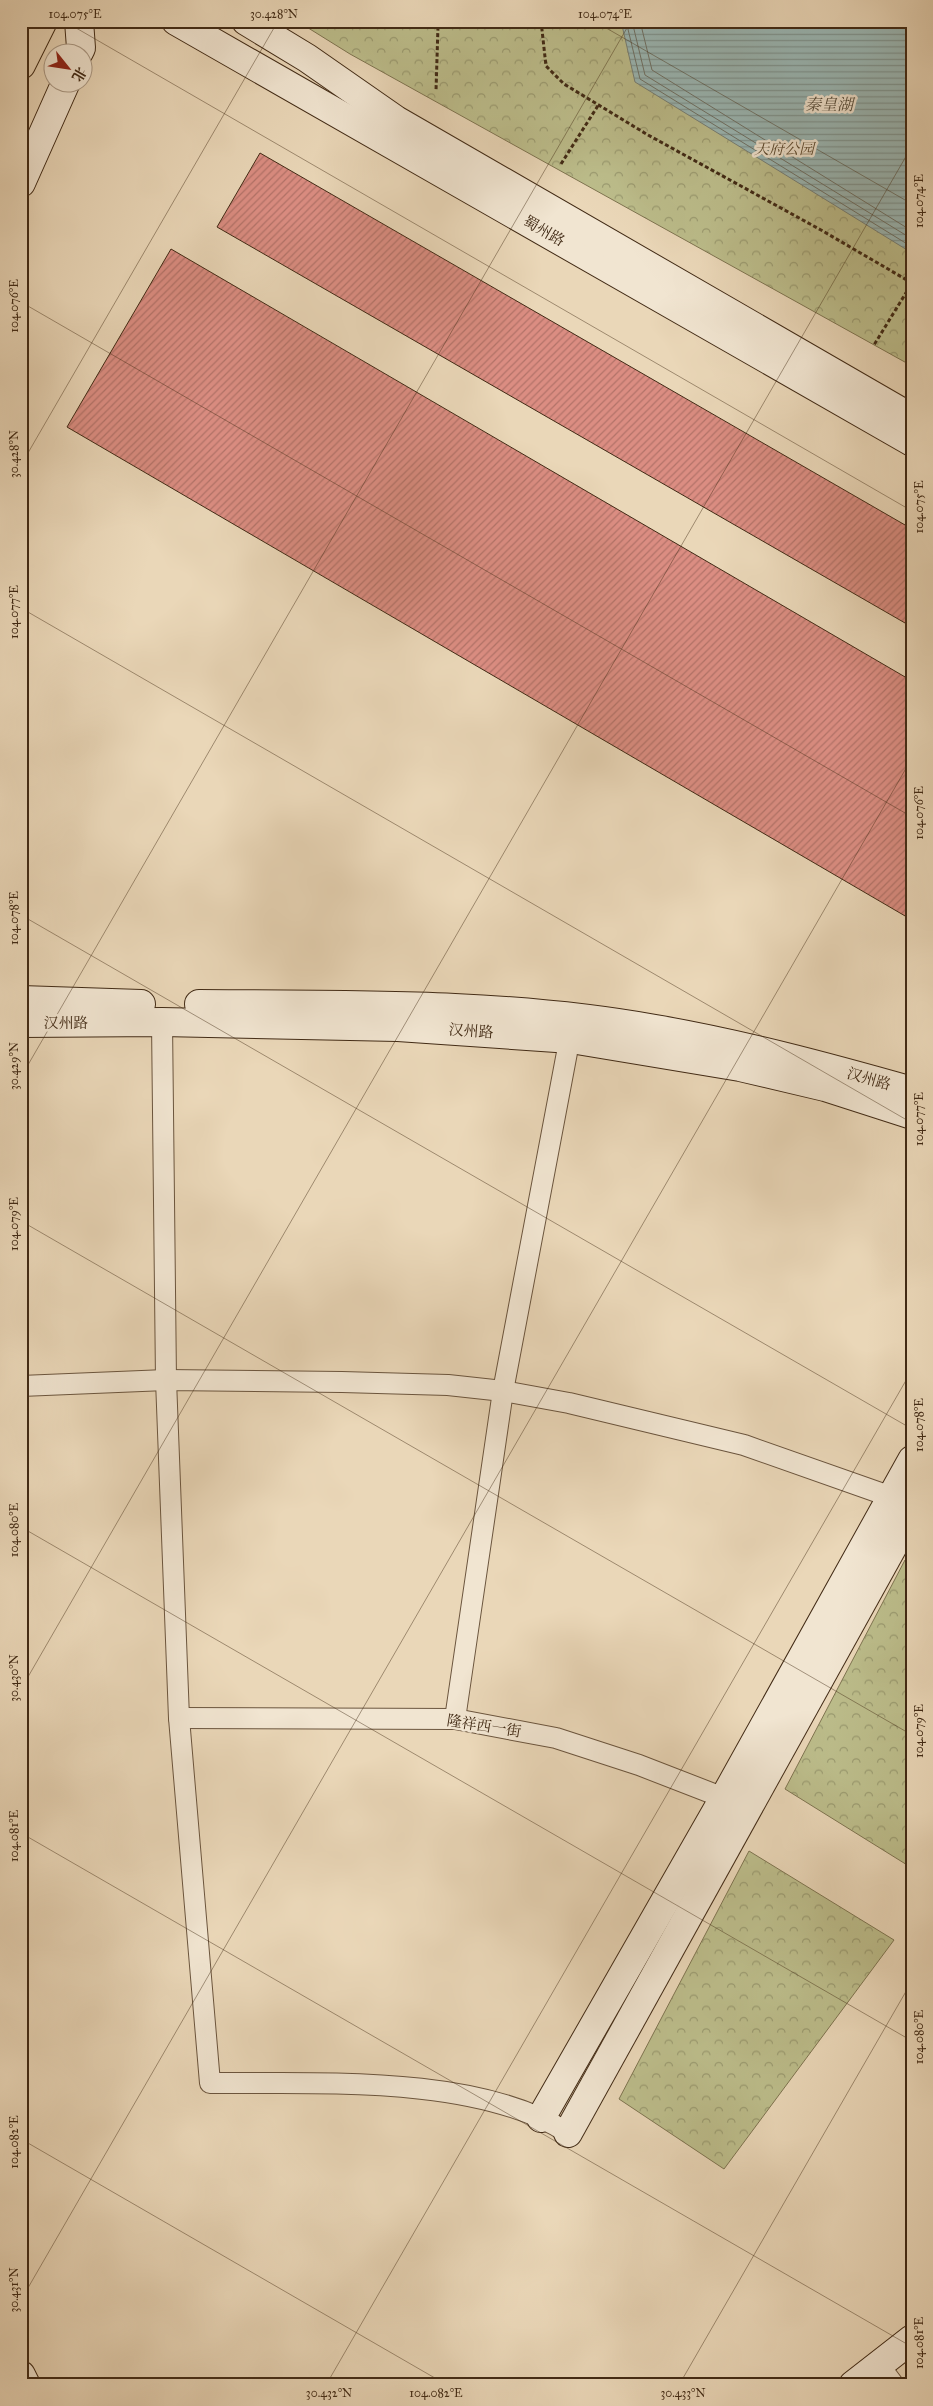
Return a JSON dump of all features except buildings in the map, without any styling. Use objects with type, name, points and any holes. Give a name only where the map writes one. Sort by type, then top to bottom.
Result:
[{"type":"main road","points":[[21,65],[43,21]]},
{"type":"main road","points":[[79,21],[81,42]]},
{"type":"main road","name":"蜀州路","points":[[176,21],[912,442]]},
{"type":"main road","name":"蜀州路","points":[[246,21],[308,58],[396,120],[912,418]]},
{"type":"main road","points":[[21,183],[62,92]]},
{"type":"main road","name":"汉州路","points":[[21,1000],[119,1004],[439,1007],[572,1028],[825,1087],[912,1115]]},
{"type":"main road","name":"汉州路","points":[[21,1023],[162,1022],[398,1027],[654,1029],[788,1056],[912,1091]]},
{"type":"main road","points":[[541,2118],[735,1805],[905,1504],[912,1460]]},
{"type":"main road","points":[[568,2133],[735,1805]]},
{"type":"main road","points":[[871,2379],[912,2339]]},
{"type":"main road","points":[[21,2375],[26,2385]]},
{"type":"street","points":[[162,1022],[166,1380],[179,1718],[210,2083],[398,2086],[488,2099],[541,2118],[568,2133]]},
{"type":"street","points":[[455,1719],[503,1391],[572,1028]]},
{"type":"street","points":[[21,1386],[166,1380],[448,1385],[503,1391],[569,1403],[744,1445],[905,1504]]},
{"type":"street","name":"隆祥西一街","points":[[179,1718],[455,1719],[556,1738],[639,1765],[735,1805]]},
{"type":"path","points":[[435,21],[438,26]]},
{"type":"path","points":[[436,91],[438,26],[441,21]]},
{"type":"path","points":[[541,21],[546,66],[564,84],[648,134],[912,283],[874,344]]},
{"type":"path","points":[[561,164],[599,104]]},
{"type":"green space","name":"天府公园","points":[[297,21],[912,21],[912,366],[350,54]]},
{"type":"green space","points":[[905,1560],[912,1560],[912,1868],[785,1789]]},
{"type":"green space","points":[[749,1851],[894,1940],[724,2169],[619,2099]]},
{"type":"water","name":"秦皇湖","points":[[621,21],[912,21],[912,253],[635,82]]}]
